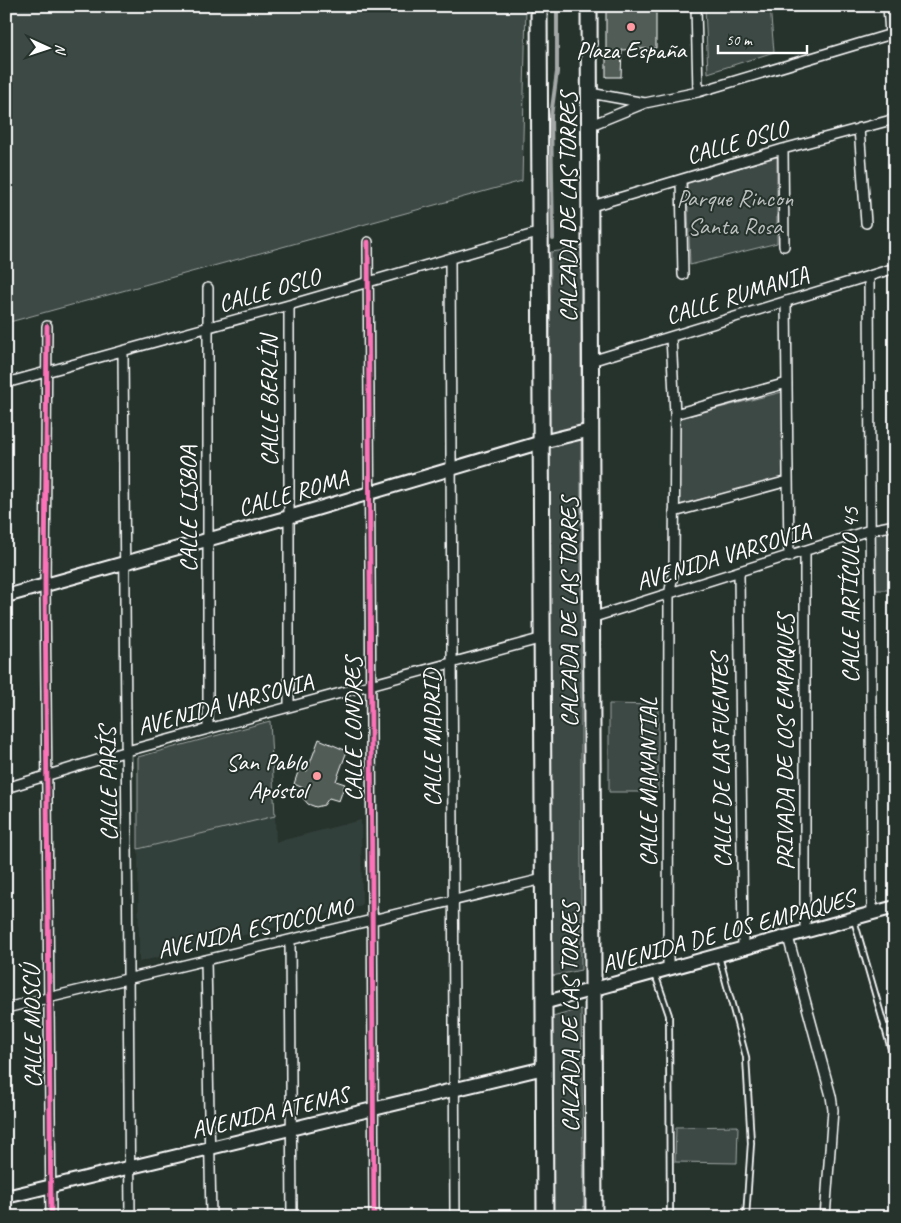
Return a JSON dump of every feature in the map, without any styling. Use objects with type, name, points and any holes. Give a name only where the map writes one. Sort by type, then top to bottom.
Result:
[{"type":"main road","name":"CALZADA DE LAS TORRES","points":[[539,6],[545,1217]]},
{"type":"main road","name":"CALZADA DE LAS TORRES","points":[[589,6],[592,206],[591,618],[594,1217]]},
{"type":"street","points":[[696,6],[698,92]]},
{"type":"street","points":[[591,124],[645,103],[698,92],[892,33],[888,6]]},
{"type":"street","points":[[590,93],[645,103]]},
{"type":"street","name":"CALLE OSLO","points":[[592,206],[783,149],[895,119]]},
{"type":"street","points":[[859,128],[866,224]]},
{"type":"street","points":[[783,149],[784,246]]},
{"type":"street","points":[[681,180],[682,275]]},
{"type":"street","name":"CALLE OSLO","points":[[6,383],[123,352],[541,232]]},
{"type":"street","name":"CALLE LONDRES","points":[[368,242],[370,281],[374,1217]]},
{"type":"street","name":"CALLE MADRID","points":[[450,259],[455,1217]]},
{"type":"street","name":"CALLE RUMANIA","points":[[591,361],[895,268]]},
{"type":"street","name":"CALLE ARTÍCULO 45","points":[[869,276],[872,914]]},
{"type":"street","name":"CALLE LISBOA","points":[[208,288],[208,729]]},
{"type":"street","points":[[786,301],[789,557]]},
{"type":"street","name":"CALLE BERLÍN","points":[[289,305],[290,706]]},
{"type":"street","name":"CALLE MOSCÚ","points":[[47,326],[45,586],[51,1217]]},
{"type":"street","name":"CALLE MANANTIAL","points":[[661,971],[668,595],[674,570],[676,414],[671,337]]},
{"type":"street","name":"CALLE PARÍS","points":[[123,352],[130,979],[130,1217]]},
{"type":"street","points":[[676,414],[787,383]]},
{"type":"street","name":"CALLE ROMA","points":[[6,596],[289,517],[542,442],[591,430]]},
{"type":"street","points":[[674,512],[788,481]]},
{"type":"street","name":"AVENIDA VARSOVIA","points":[[591,618],[806,552],[870,530],[895,525]]},
{"type":"street","name":"PRIVADA DE LOS EMPAQUES","points":[[805,932],[806,552]]},
{"type":"street","name":"CALLE DE LAS FUENTES","points":[[739,573],[743,948]]},
{"type":"street","name":"AVENIDA VARSOVIA","points":[[6,788],[290,706],[542,638]]},
{"type":"street","name":"AVENIDA ESTOCOLMO","points":[[6,1008],[543,880]]},
{"type":"street","name":"AVENIDA DE LOS EMPAQUES","points":[[543,1003],[895,907]]},
{"type":"street","points":[[788,937],[831,1096],[833,1118],[825,1217]]},
{"type":"street","points":[[290,940],[292,1217]]},
{"type":"street","points":[[206,960],[211,1217]]},
{"type":"street","name":"AVENIDA ATENAS","points":[[6,1197],[544,1068]]},
{"type":"lane","points":[[853,919],[895,1063]]},
{"type":"lane","points":[[719,954],[746,1057],[751,1143],[746,1217]]},
{"type":"lane","points":[[661,971],[669,1015],[670,1217]]},
{"type":"lane","points":[[884,1028],[895,1025]]},
{"type":"lane","points":[[892,1217],[895,1192]]},
{"type":"shaded area","points":[[275,816],[276,842],[361,820],[362,905],[139,962],[138,849]]},
{"type":"green space","points":[[6,6],[526,6],[522,181],[6,323]]},
{"type":"green space","points":[[705,6],[770,6],[774,52],[708,73]]},
{"type":"green space","name":"Parque Rincon Santa Rosa","points":[[777,157],[777,243],[690,265],[687,183]]},
{"type":"green space","points":[[581,248],[581,970],[552,976],[549,434],[551,252]]},
{"type":"green space","points":[[786,391],[786,477],[679,505],[680,418]]},
{"type":"green space","points":[[895,529],[895,590],[876,590],[875,533]]},
{"type":"green space","points":[[609,704],[658,705],[658,792],[609,792]]},
{"type":"green space","points":[[270,721],[275,816],[138,849],[138,757]]},
{"type":"green space","points":[[581,1009],[584,1217],[550,1217],[549,1018]]},
{"type":"green space","points":[[738,1126],[737,1163],[675,1162],[676,1127]]},
{"type":"building","name":"Plaza España","points":[[606,6],[656,6],[656,48],[622,50],[621,77],[606,77]]},
{"type":"building","name":"San Pablo Apóstol","points":[[319,739],[347,751],[336,781],[345,784],[339,801],[329,798],[324,805],[316,807],[308,804],[303,798],[303,788],[294,784],[299,769],[307,771]]},
{"type":"waterway","points":[[553,239],[551,116],[557,72],[557,6]]},
{"type":"cycle path","points":[[368,242],[374,1217]]},
{"type":"cycle path","points":[[47,326],[45,585],[51,1217]]},
{"type":"place","name":"Plaza España","points":[[631,27]]},
{"type":"place","name":"San Pablo Apóstol","points":[[317,776]]}]
